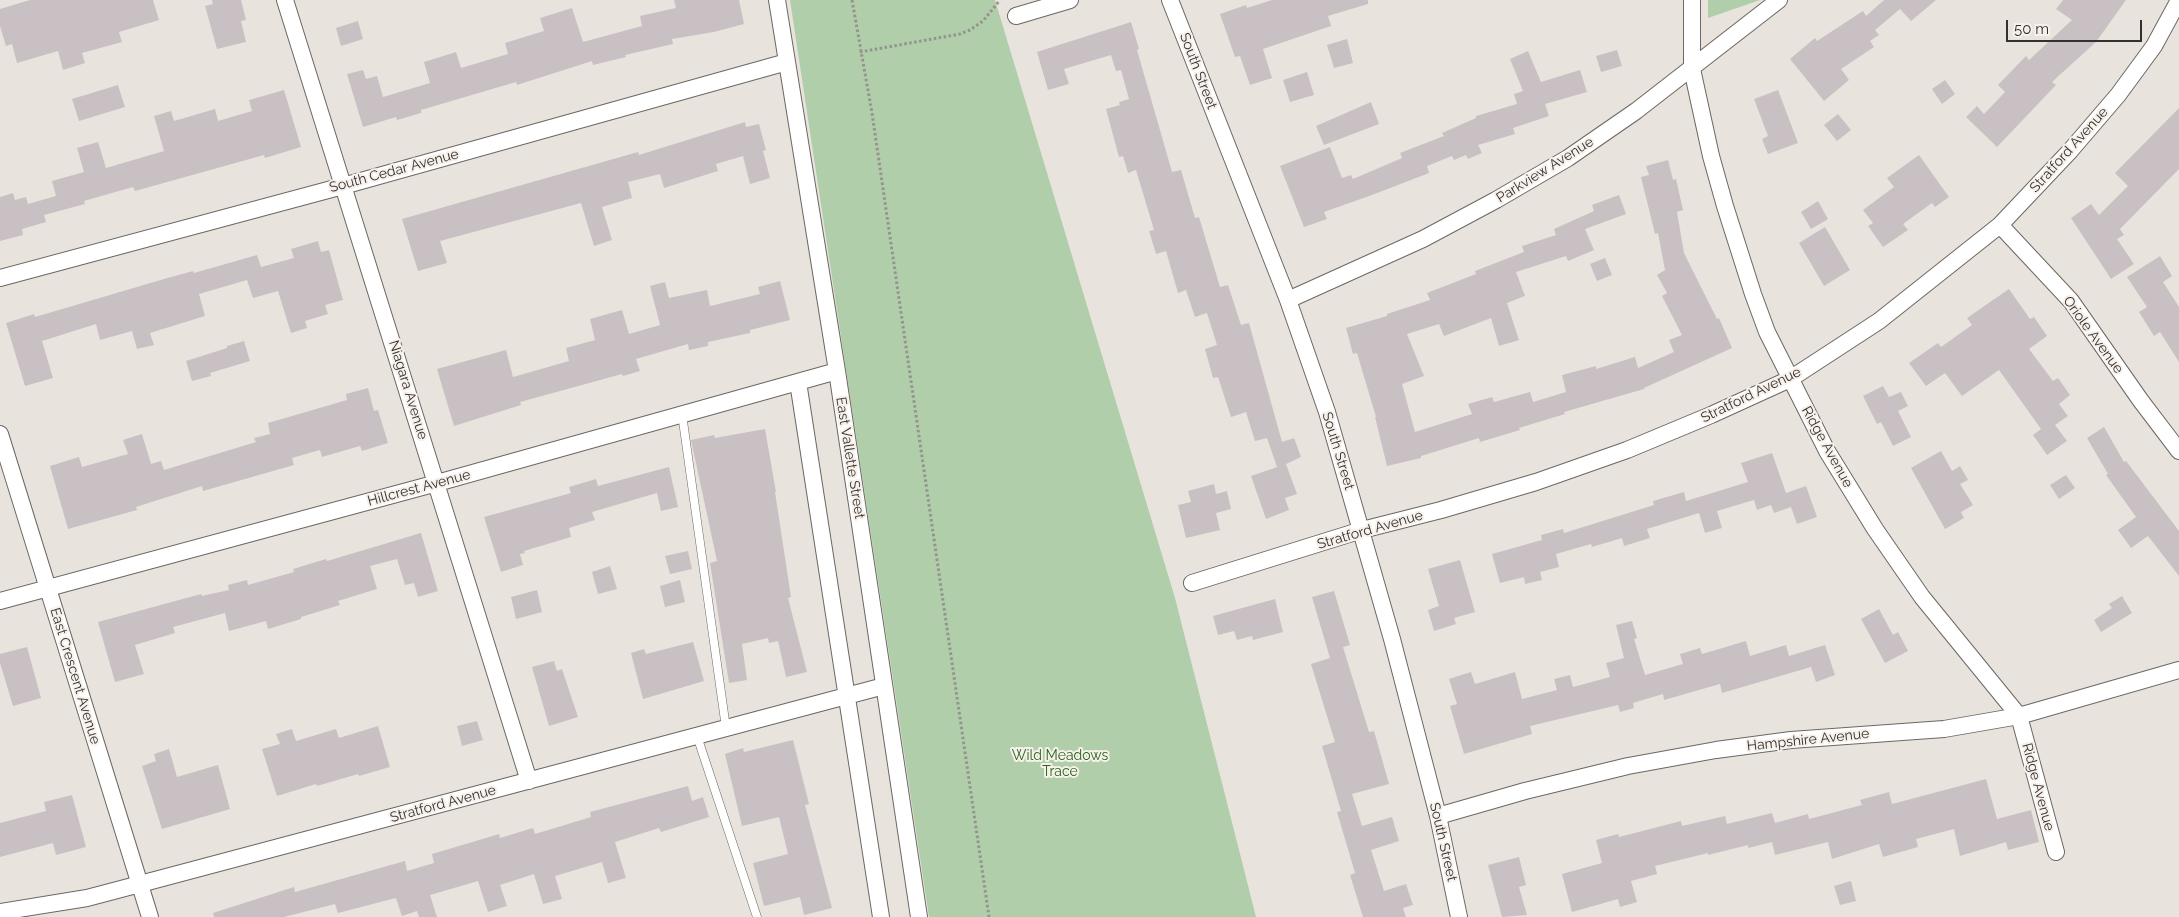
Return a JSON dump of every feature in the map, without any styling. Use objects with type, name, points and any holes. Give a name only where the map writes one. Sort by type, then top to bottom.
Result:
[{"type":"street","name":"Niagara Avenue","points":[[286,0],[529,781]]},
{"type":"street","name":"East Vallette Street","points":[[777,0],[837,371],[919,917]]},
{"type":"street","points":[[1016,16],[1070,0]]},
{"type":"street","name":"South Street","points":[[1170,0],[1288,300],[1327,412],[1362,530],[1438,816],[1459,917]]},
{"type":"street","name":"Ridge Avenue","points":[[1692,0],[1692,69],[1724,206],[1767,332],[1827,451],[1875,529],[1942,622],[2019,716],[2056,852]]},
{"type":"street","name":"Parkview Avenue","points":[[1288,300],[1423,239],[1496,200],[1575,153],[1636,112],[1779,0]]},
{"type":"street","name":"Stratford Avenue","points":[[1192,584],[1362,530],[1441,510],[1536,482],[1627,450],[1790,379],[1879,321],[2000,225],[2070,151],[2118,95],[2154,46],[2179,0]]},
{"type":"street","name":"South Cedar Avenue","points":[[0,278],[343,186],[787,62]]},
{"type":"street","name":"Oriole Avenue","points":[[2000,225],[2071,301],[2141,402],[2179,451]]},
{"type":"street","name":"Hillcrest Avenue","points":[[0,601],[436,483],[837,371]]},
{"type":"street","points":[[798,382],[881,917]]},
{"type":"street","name":"East Crescent Avenue","points":[[0,434],[150,917]]},
{"type":"street","name":"Hampshire Avenue","points":[[1438,816],[1544,786],[1628,766],[1716,750],[1790,740],[1874,732],[1944,729],[2019,716],[2179,670]]},
{"type":"street","name":"Stratford Avenue","points":[[0,912],[79,899],[140,884],[884,686]]},
{"type":"lane","points":[[682,414],[726,728]]},
{"type":"lane","points":[[697,736],[757,917]]},
{"type":"path","points":[[852,0],[872,113],[989,917]]},
{"type":"path","points":[[860,52],[960,34],[970,30],[982,21],[1000,0]]},
{"type":"green space","name":"Wild Meadows Trace","points":[[790,0],[995,0],[1175,598],[1256,917],[929,917]]},
{"type":"green space","points":[[1708,0],[1760,0],[1708,18]]},
{"type":"building","points":[[30,0],[153,0],[159,20],[119,32],[122,42],[82,53],[85,63],[63,70],[58,51],[17,63],[12,44],[6,46],[0,26],[0,9]]},
{"type":"building","points":[[212,0],[241,0],[246,20],[241,21],[246,42],[217,49],[205,6],[213,4]]},
{"type":"building","points":[[674,0],[739,0],[744,24],[714,32],[672,39],[673,44],[625,55],[626,57],[593,65],[592,61],[517,85],[516,82],[421,110],[421,113],[397,120],[396,117],[363,127],[347,74],[363,70],[366,79],[377,76],[383,97],[430,83],[424,62],[456,52],[461,68],[508,54],[505,43],[544,31],[540,18],[572,8],[583,42],[642,26],[640,16],[676,8]]},
{"type":"building","points":[[1272,0],[1368,0],[1368,4],[1328,16],[1331,26],[1263,49],[1272,78],[1250,85],[1240,56],[1235,57],[1220,14],[1246,5],[1247,8]]},
{"type":"building","points":[[1884,0],[1936,0],[1911,21],[1900,9],[1875,30],[1879,35],[1870,41],[1874,47],[1841,69],[1849,80],[1824,101],[1790,59],[1815,38],[1817,41],[1863,11],[1866,16]]},
{"type":"building","points":[[2063,0],[2126,0],[2096,42],[2052,82],[2056,85],[1997,147],[1966,117],[1977,106],[1984,114],[2005,92],[1998,85],[2026,56],[2029,60],[2072,20],[2056,9]]},
{"type":"building","points":[[358,21],[363,39],[341,46],[336,28]]},
{"type":"building","points":[[1131,22],[1139,49],[1137,50],[1172,172],[1181,170],[1195,218],[1199,217],[1220,287],[1228,285],[1241,325],[1249,323],[1282,442],[1294,438],[1301,457],[1286,464],[1297,494],[1285,498],[1289,510],[1266,519],[1251,476],[1283,465],[1277,467],[1267,438],[1255,441],[1246,412],[1231,417],[1218,377],[1213,378],[1205,349],[1217,345],[1207,313],[1195,317],[1186,290],[1178,293],[1166,251],[1156,254],[1149,231],[1154,230],[1136,170],[1128,173],[1123,156],[1119,157],[1106,109],[1120,105],[1119,102],[1129,99],[1121,70],[1116,71],[1111,55],[1064,69],[1069,84],[1048,90],[1037,52]]},
{"type":"building","points":[[1347,39],[1353,63],[1334,68],[1327,45]]},
{"type":"building","points":[[1617,50],[1622,66],[1601,72],[1596,56]]},
{"type":"building","points":[[1528,51],[1541,82],[1580,70],[1587,92],[1545,104],[1549,116],[1513,128],[1515,134],[1478,145],[1482,153],[1468,159],[1466,155],[1454,160],[1452,156],[1427,166],[1429,173],[1324,212],[1327,219],[1304,227],[1280,166],[1330,147],[1342,178],[1351,175],[1353,179],[1402,158],[1400,153],[1444,136],[1442,133],[1476,118],[1476,116],[1517,104],[1514,94],[1523,91],[1510,59]]},
{"type":"building","points":[[1307,72],[1314,95],[1290,102],[1283,80]]},
{"type":"building","points":[[1945,80],[1955,94],[1942,104],[1932,89]]},
{"type":"building","points":[[118,85],[125,107],[79,121],[72,99]]},
{"type":"building","points":[[284,90],[301,147],[265,158],[264,155],[135,191],[133,187],[84,201],[85,204],[44,215],[46,222],[22,229],[23,235],[0,241],[0,197],[13,193],[15,200],[26,197],[28,204],[56,196],[52,181],[84,172],[77,148],[98,142],[106,168],[164,151],[154,116],[171,111],[174,121],[215,109],[218,121],[252,111],[249,100]]},
{"type":"building","points":[[1778,90],[1798,143],[1768,154],[1762,139],[1768,136],[1754,99]]},
{"type":"building","points":[[1371,102],[1379,124],[1324,145],[1316,126]]},
{"type":"building","points":[[2179,108],[2179,169],[2120,229],[2124,235],[2117,239],[2134,264],[2111,279],[2071,218],[2091,204],[2099,215],[2128,186],[2115,173]]},
{"type":"building","points":[[1838,114],[1851,130],[1837,141],[1824,125]]},
{"type":"building","points":[[745,122],[746,127],[759,124],[766,150],[763,151],[770,178],[750,184],[743,156],[716,164],[718,171],[664,188],[660,174],[628,182],[632,198],[602,207],[612,240],[594,246],[581,203],[440,241],[447,263],[418,271],[402,219],[638,152],[639,155]]},
{"type":"building","points":[[1919,155],[1949,197],[1935,207],[1932,203],[1903,224],[1908,230],[1883,247],[1868,226],[1873,223],[1863,210],[1894,187],[1887,178]]},
{"type":"building","points":[[1668,160],[1673,180],[1676,179],[1683,210],[1677,212],[1684,253],[1717,319],[1719,318],[1732,348],[1644,389],[1564,412],[1565,414],[1480,442],[1479,438],[1421,456],[1421,458],[1387,466],[1376,417],[1357,353],[1353,354],[1346,328],[1387,316],[1387,314],[1430,300],[1427,293],[1476,274],[1475,271],[1524,252],[1522,246],[1556,235],[1554,229],[1594,211],[1592,205],[1619,195],[1626,214],[1585,229],[1594,250],[1568,261],[1566,256],[1516,272],[1525,296],[1507,303],[1519,340],[1499,346],[1491,318],[1444,336],[1439,324],[1407,334],[1424,376],[1402,384],[1415,432],[1472,414],[1468,404],[1492,397],[1494,402],[1530,392],[1533,402],[1566,392],[1562,375],[1596,366],[1596,369],[1635,357],[1638,368],[1674,352],[1669,340],[1682,335],[1662,296],[1667,293],[1657,275],[1665,270],[1658,233],[1655,234],[1641,177],[1649,175],[1646,166]]},
{"type":"building","points":[[1818,201],[1828,219],[1811,229],[1801,212]]},
{"type":"building","points":[[1825,227],[1850,270],[1824,286],[1799,243]]},
{"type":"building","points":[[318,241],[321,252],[329,250],[343,300],[325,305],[328,314],[305,321],[307,328],[291,333],[278,291],[253,298],[247,280],[199,294],[205,316],[150,333],[154,345],[137,349],[132,331],[100,340],[96,324],[42,341],[53,378],[25,386],[6,323],[34,314],[35,317],[164,279],[193,271],[194,273],[257,255],[261,267],[294,258],[291,249]]},
{"type":"building","points":[[2160,256],[2172,276],[2163,282],[2179,307],[2179,362],[2160,332],[2154,336],[2139,312],[2147,307],[2127,277]]},
{"type":"building","points":[[1605,258],[1612,275],[1597,281],[1590,264]]},
{"type":"building","points":[[780,281],[790,320],[750,330],[750,333],[708,342],[708,346],[689,350],[688,344],[636,359],[640,371],[623,376],[622,374],[520,402],[521,405],[454,426],[437,369],[506,350],[513,377],[569,361],[566,348],[595,340],[590,319],[622,310],[629,334],[660,325],[650,286],[665,282],[669,298],[707,290],[710,306],[760,294],[758,287]]},
{"type":"building","points":[[2009,289],[2030,319],[2034,317],[2047,336],[2029,349],[2053,381],[2058,378],[2070,395],[2059,404],[2068,416],[2055,425],[2067,441],[2047,455],[2033,435],[2041,429],[1999,370],[1962,396],[1945,373],[1926,386],[1909,363],[1938,343],[1941,347],[1972,325],[1967,318]]},
{"type":"building","points":[[244,341],[250,361],[210,373],[211,376],[192,381],[186,361]]},
{"type":"building","points":[[1883,386],[1889,397],[1901,392],[1908,406],[1898,411],[1911,437],[1893,446],[1881,422],[1877,424],[1863,396]]},
{"type":"building","points":[[368,388],[374,411],[378,410],[388,443],[362,451],[360,446],[322,457],[320,450],[292,458],[294,465],[203,491],[202,486],[136,507],[137,510],[68,529],[50,466],[79,457],[82,467],[128,454],[123,440],[142,434],[151,464],[161,461],[164,470],[256,442],[254,438],[270,434],[268,423],[347,400],[346,394]]},
{"type":"building","points":[[2104,427],[2124,462],[2126,461],[2179,531],[2179,576],[2148,536],[2131,548],[2118,530],[2136,517],[2106,475],[2108,474],[2087,438]]},
{"type":"building","points":[[765,429],[791,597],[788,598],[807,672],[786,677],[778,641],[769,643],[768,638],[742,644],[747,680],[729,683],[710,563],[717,561],[691,440],[714,435],[715,438]]},
{"type":"building","points":[[1941,451],[1952,471],[1960,466],[1968,480],[1960,484],[1973,505],[1961,512],[1964,518],[1945,529],[1911,468]]},
{"type":"building","points":[[1772,453],[1786,493],[1806,486],[1817,517],[1797,524],[1791,507],[1774,513],[1771,505],[1757,510],[1754,500],[1717,511],[1722,528],[1705,533],[1699,513],[1647,529],[1650,538],[1624,546],[1622,538],[1592,547],[1591,544],[1556,554],[1559,567],[1540,572],[1542,580],[1525,584],[1524,577],[1500,583],[1492,554],[1542,540],[1541,535],[1563,529],[1564,533],[1654,505],[1653,501],[1684,492],[1686,501],[1748,482],[1741,463]]},
{"type":"building","points":[[669,467],[678,507],[661,511],[657,493],[592,512],[595,520],[569,528],[571,537],[524,551],[525,553],[520,554],[523,565],[501,572],[484,517],[571,493],[569,487],[596,479],[598,486]]},
{"type":"building","points":[[2066,475],[2075,488],[2059,499],[2050,485]]},
{"type":"building","points":[[1214,484],[1216,494],[1227,491],[1231,509],[1216,513],[1220,530],[1186,538],[1178,505],[1191,502],[1188,491]]},
{"type":"building","points":[[421,533],[438,591],[418,597],[414,583],[405,585],[397,559],[370,566],[377,589],[338,601],[340,605],[301,617],[301,619],[268,629],[266,621],[229,631],[225,613],[173,627],[175,633],[135,645],[144,674],[115,682],[98,622],[201,594],[202,596],[229,590],[228,585],[247,580],[248,585],[294,572],[293,569],[326,559],[327,561]]},
{"type":"building","points":[[688,551],[692,569],[670,574],[665,556]]},
{"type":"building","points":[[1460,560],[1475,612],[1454,618],[1456,624],[1434,631],[1428,610],[1439,606],[1428,569]]},
{"type":"building","points":[[610,566],[617,589],[598,594],[592,572]]},
{"type":"building","points":[[680,580],[685,602],[665,607],[660,586]]},
{"type":"building","points":[[537,590],[542,612],[516,619],[511,597]]},
{"type":"building","points":[[1334,591],[1350,645],[1343,647],[1369,732],[1374,731],[1389,784],[1352,794],[1362,826],[1392,817],[1399,841],[1371,850],[1384,891],[1406,884],[1413,905],[1403,908],[1406,917],[1363,917],[1350,875],[1355,873],[1337,812],[1341,811],[1322,746],[1335,742],[1311,664],[1330,658],[1312,597]]},
{"type":"building","points":[[2122,596],[2132,613],[2101,632],[2094,620],[2112,608],[2109,604]]},
{"type":"building","points":[[1275,599],[1283,632],[1253,640],[1252,636],[1237,640],[1234,631],[1218,635],[1213,616]]},
{"type":"building","points":[[1879,609],[1893,635],[1898,632],[1908,651],[1885,663],[1861,619]]},
{"type":"building","points":[[1632,621],[1637,638],[1634,639],[1645,675],[1683,664],[1680,654],[1700,648],[1702,654],[1746,641],[1750,656],[1786,645],[1789,656],[1825,645],[1835,675],[1816,682],[1811,667],[1722,693],[1720,684],[1664,700],[1663,694],[1633,703],[1634,708],[1620,712],[1618,705],[1530,726],[1532,734],[1464,754],[1450,706],[1457,704],[1449,679],[1471,672],[1475,684],[1515,672],[1522,699],[1557,690],[1554,679],[1570,675],[1573,687],[1610,677],[1606,663],[1624,658],[1616,625]]},
{"type":"building","points":[[693,642],[704,681],[643,699],[631,653],[644,649],[646,654]]},
{"type":"building","points":[[27,647],[41,698],[13,706],[0,663],[0,654]]},
{"type":"building","points":[[554,661],[557,671],[562,669],[578,717],[549,726],[532,667]]},
{"type":"building","points":[[477,721],[483,740],[462,746],[457,726]]},
{"type":"building","points":[[378,726],[390,767],[317,786],[316,784],[277,796],[262,749],[280,744],[276,734],[292,729],[296,741],[336,729],[339,738]]},
{"type":"building","points":[[793,740],[809,804],[805,805],[832,908],[804,915],[800,897],[764,906],[753,863],[788,854],[779,817],[742,826],[725,754],[743,748],[744,752]]},
{"type":"building","points":[[169,749],[177,777],[218,765],[230,809],[162,829],[142,766],[156,761],[154,754]]},
{"type":"building","points":[[1986,779],[1997,819],[2031,810],[2039,842],[2008,850],[2006,842],[1960,856],[1954,829],[1916,839],[1918,847],[1883,857],[1879,844],[1832,859],[1828,842],[1775,855],[1772,842],[1748,848],[1748,845],[1655,866],[1657,874],[1631,881],[1637,902],[1620,907],[1618,899],[1572,912],[1562,874],[1602,863],[1596,840],[1618,834],[1619,837],[1681,821],[1682,826],[1725,816],[1727,824],[1772,813],[1775,823],[1808,814],[1809,819],[1862,805],[1860,800],[1889,792],[1892,804]]},
{"type":"building","points":[[688,786],[692,801],[703,797],[709,817],[661,832],[659,828],[615,842],[626,878],[608,883],[602,862],[555,876],[562,899],[543,904],[534,874],[500,885],[507,906],[488,912],[478,881],[430,895],[437,917],[419,917],[417,911],[402,916],[396,898],[338,913],[335,904],[284,917],[214,917],[213,913],[294,887],[295,892],[405,861],[407,871],[434,863],[432,854],[499,834],[500,838],[533,828],[535,834],[591,817],[590,812]]},
{"type":"building","points":[[72,795],[86,847],[56,855],[53,843],[0,857],[0,823],[46,811],[44,802]]},
{"type":"building","points":[[1519,857],[1526,885],[1519,887],[1527,915],[1502,917],[1488,865]]},
{"type":"building","points":[[1851,881],[1856,901],[1840,905],[1834,886]]}]
